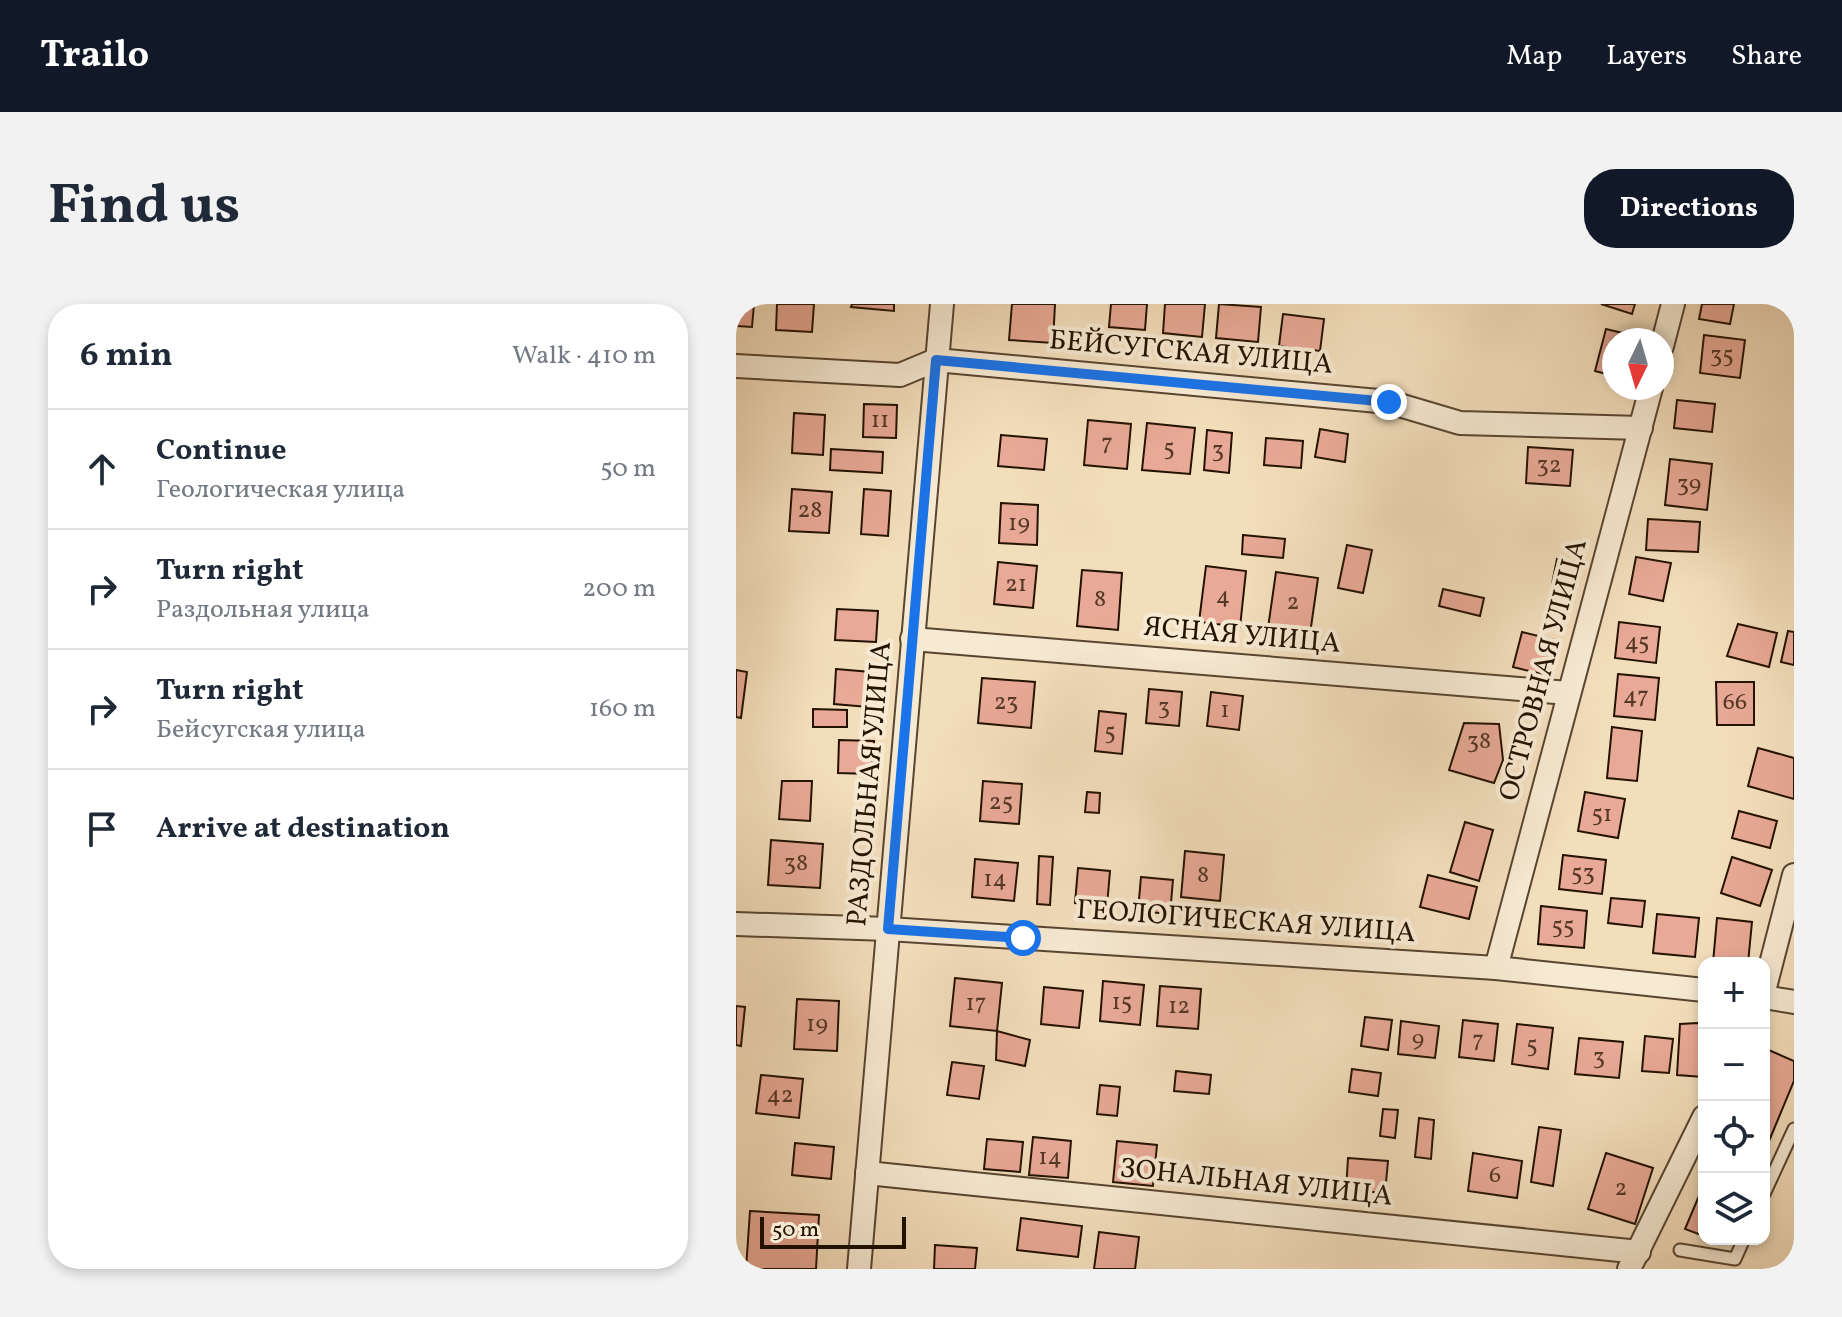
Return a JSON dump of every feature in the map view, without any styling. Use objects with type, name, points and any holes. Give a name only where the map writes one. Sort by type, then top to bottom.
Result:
[{"type":"street","name":"РАЗДОЛЬНАЯ УЛИЦА","points":[[859,1269],[942,304]]},
{"type":"street","points":[[1667,328],[1673,304]]},
{"type":"street","name":"БЕЙСУГСКАЯ УЛИЦА","points":[[736,366],[900,375],[936,360],[1389,402],[1460,423],[1641,428]]},
{"type":"street","name":"ОСТРОВНАЯ УЛИЦА","points":[[1496,968],[1648,400]]},
{"type":"street","name":"ЯСНАЯ УЛИЦА","points":[[912,639],[1568,693]]},
{"type":"street","points":[[1770,970],[1794,875]]},
{"type":"street","name":"ГЕОЛОГИЧЕСКАЯ УЛИЦА","points":[[736,924],[888,929],[1496,968],[1698,989]]},
{"type":"street","points":[[1770,996],[1794,1002]]},
{"type":"street","points":[[1634,1261],[1698,1129]]},
{"type":"street","name":"ЗОНАЛЬНАЯ УЛИЦА","points":[[867,1173],[1634,1261]]},
{"type":"lane","points":[[1770,1181],[1794,1129]]},
{"type":"lane","points":[[1680,1250],[1735,1259],[1741,1245]]},
{"type":"building","points":[[736,304],[754,304],[752,327],[736,326]]},
{"type":"building","points":[[777,304],[814,304],[812,332],[776,330]]},
{"type":"building","points":[[852,304],[894,304],[894,311],[851,307]]},
{"type":"building","points":[[1012,304],[1055,304],[1053,343],[1009,340]]},
{"type":"building","points":[[1111,304],[1147,304],[1145,330],[1109,327]]},
{"type":"building","points":[[1165,304],[1205,304],[1202,337],[1163,333]]},
{"type":"building","points":[[1219,304],[1261,307],[1258,342],[1216,338]]},
{"type":"building","points":[[1601,304],[1635,304],[1632,314]]},
{"type":"building","points":[[1702,304],[1734,304],[1730,324],[1699,319]]},
{"type":"building","points":[[1283,314],[1324,319],[1320,351],[1279,346]]},
{"type":"building","points":[[1704,335],[1745,340],[1740,378],[1700,373]]},
{"type":"building","points":[[1602,344],[1602,373],[1595,371]]},
{"type":"building","points":[[1677,400],[1715,404],[1712,432],[1674,428]]},
{"type":"building","points":[[864,404],[897,405],[896,438],[863,437]]},
{"type":"building","points":[[794,413],[825,415],[823,455],[792,453]]},
{"type":"building","points":[[1088,420],[1131,424],[1127,469],[1084,465]]},
{"type":"building","points":[[1147,423],[1195,428],[1190,474],[1142,470]]},
{"type":"building","points":[[1320,429],[1348,434],[1345,462],[1315,457]]},
{"type":"building","points":[[1207,430],[1232,433],[1229,473],[1204,470]]},
{"type":"building","points":[[1001,435],[1047,439],[1044,470],[998,466]]},
{"type":"building","points":[[1266,438],[1303,441],[1301,468],[1264,465]]},
{"type":"building","points":[[1528,447],[1573,450],[1570,486],[1526,483]]},
{"type":"building","points":[[831,449],[883,452],[882,473],[830,470]]},
{"type":"building","points":[[1670,459],[1712,464],[1707,510],[1665,505]]},
{"type":"building","points":[[792,489],[832,492],[829,533],[789,531]]},
{"type":"building","points":[[864,489],[891,491],[888,536],[861,534]]},
{"type":"building","points":[[1001,503],[1038,505],[1037,545],[999,543]]},
{"type":"building","points":[[1648,519],[1700,522],[1698,552],[1646,550]]},
{"type":"building","points":[[1243,535],[1285,539],[1283,558],[1242,554]]},
{"type":"building","points":[[1347,545],[1372,550],[1363,593],[1338,588]]},
{"type":"building","points":[[1636,557],[1671,563],[1663,601],[1629,594]]},
{"type":"building","points":[[1557,559],[1579,563],[1573,588],[1552,584]]},
{"type":"building","points":[[998,562],[1037,566],[1033,608],[994,604]]},
{"type":"building","points":[[1206,566],[1246,571],[1240,627],[1199,622]]},
{"type":"building","points":[[1082,570],[1122,573],[1118,630],[1077,626]]},
{"type":"building","points":[[1276,572],[1318,578],[1310,634],[1268,628]]},
{"type":"building","points":[[1443,589],[1484,598],[1480,616],[1439,606]]},
{"type":"building","points":[[837,609],[878,611],[876,642],[835,640]]},
{"type":"building","points":[[1619,622],[1660,627],[1656,663],[1615,658]]},
{"type":"building","points":[[1738,624],[1777,633],[1769,667],[1727,656]]},
{"type":"building","points":[[1788,631],[1794,632],[1794,665],[1781,662]]},
{"type":"building","points":[[1522,632],[1559,641],[1550,676],[1513,667]]},
{"type":"building","points":[[836,669],[871,672],[868,707],[834,704]]},
{"type":"building","points":[[736,670],[747,672],[741,718],[736,717]]},
{"type":"building","points":[[1618,674],[1659,678],[1655,720],[1614,716]]},
{"type":"building","points":[[982,678],[1035,682],[1031,728],[978,723]]},
{"type":"building","points":[[1716,682],[1754,682],[1754,725],[1717,725]]},
{"type":"building","points":[[1149,689],[1182,692],[1179,726],[1146,723]]},
{"type":"building","points":[[1211,692],[1243,696],[1239,730],[1207,726]]},
{"type":"building","points":[[813,709],[847,710],[847,727],[813,727]]},
{"type":"building","points":[[1099,711],[1126,714],[1122,754],[1095,751]]},
{"type":"building","points":[[1464,723],[1499,724],[1503,760],[1494,783],[1449,770]]},
{"type":"building","points":[[1612,727],[1642,731],[1637,781],[1607,778]]},
{"type":"building","points":[[839,740],[874,741],[872,774],[838,773]]},
{"type":"building","points":[[1758,748],[1794,758],[1794,799],[1748,786]]},
{"type":"building","points":[[782,781],[812,781],[810,821],[779,819]]},
{"type":"building","points":[[983,781],[1022,784],[1019,824],[980,821]]},
{"type":"building","points":[[1087,792],[1100,793],[1099,813],[1085,812]]},
{"type":"building","points":[[1585,792],[1625,799],[1618,838],[1578,831]]},
{"type":"building","points":[[1739,811],[1777,821],[1770,848],[1732,838]]},
{"type":"building","points":[[1465,822],[1493,830],[1479,881],[1450,872]]},
{"type":"building","points":[[771,840],[823,844],[820,888],[768,885]]},
{"type":"building","points":[[1185,851],[1224,855],[1220,901],[1181,897]]},
{"type":"building","points":[[1563,855],[1606,860],[1602,894],[1559,889]]},
{"type":"building","points":[[1039,856],[1053,857],[1050,905],[1037,904]]},
{"type":"building","points":[[1732,857],[1772,870],[1760,906],[1721,893]]},
{"type":"building","points":[[975,859],[1018,863],[1014,901],[972,897]]},
{"type":"building","points":[[1078,868],[1110,871],[1107,906],[1075,903]]},
{"type":"building","points":[[1428,875],[1477,887],[1469,919],[1420,907]]},
{"type":"building","points":[[1141,877],[1173,880],[1170,914],[1138,911]]},
{"type":"building","points":[[1611,898],[1645,901],[1642,927],[1608,923]]},
{"type":"building","points":[[1541,906],[1587,911],[1584,948],[1538,944]]},
{"type":"building","points":[[1657,914],[1699,918],[1695,957],[1653,953]]},
{"type":"building","points":[[1717,918],[1752,922],[1749,957],[1714,957]]},
{"type":"building","points":[[955,978],[1002,983],[997,1031],[950,1026]]},
{"type":"building","points":[[1103,981],[1144,985],[1140,1025],[1100,1021]]},
{"type":"building","points":[[1160,986],[1201,989],[1198,1029],[1157,1026]]},
{"type":"building","points":[[1044,987],[1083,991],[1079,1028],[1041,1024]]},
{"type":"building","points":[[797,999],[839,1001],[837,1051],[794,1049]]},
{"type":"building","points":[[736,1006],[745,1007],[741,1046],[736,1045]]},
{"type":"building","points":[[1365,1017],[1392,1020],[1388,1050],[1361,1046]]},
{"type":"building","points":[[1463,1020],[1498,1024],[1494,1061],[1459,1057]]},
{"type":"building","points":[[1401,1021],[1439,1026],[1435,1058],[1398,1054]]},
{"type":"building","points":[[1698,1023],[1698,1077],[1677,1075],[1680,1024]]},
{"type":"building","points":[[1517,1024],[1553,1028],[1548,1069],[1512,1064]]},
{"type":"building","points":[[997,1031],[1030,1040],[1025,1066],[996,1060]]},
{"type":"building","points":[[1645,1036],[1673,1039],[1669,1073],[1642,1071]]},
{"type":"building","points":[[1579,1038],[1623,1042],[1619,1078],[1575,1074]]},
{"type":"building","points":[[1770,1051],[1794,1061],[1794,1081],[1770,1139]]},
{"type":"building","points":[[952,1062],[984,1066],[979,1099],[947,1095]]},
{"type":"building","points":[[1352,1069],[1381,1073],[1378,1096],[1349,1092]]},
{"type":"building","points":[[1176,1071],[1211,1075],[1209,1094],[1174,1091]]},
{"type":"building","points":[[761,1075],[803,1079],[799,1118],[756,1113]]},
{"type":"building","points":[[1100,1085],[1120,1087],[1117,1116],[1097,1114]]},
{"type":"building","points":[[1383,1109],[1398,1110],[1395,1138],[1380,1136]]},
{"type":"building","points":[[1419,1118],[1434,1120],[1431,1159],[1415,1157]]},
{"type":"building","points":[[1539,1127],[1561,1130],[1553,1186],[1531,1182]]},
{"type":"building","points":[[1033,1137],[1071,1141],[1068,1178],[1029,1175]]},
{"type":"building","points":[[987,1139],[1023,1142],[1020,1172],[984,1169]]},
{"type":"building","points":[[1117,1141],[1157,1145],[1153,1186],[1113,1182]]},
{"type":"building","points":[[795,1143],[834,1147],[831,1179],[792,1175]]},
{"type":"building","points":[[1473,1153],[1522,1161],[1517,1198],[1468,1191]]},
{"type":"building","points":[[1606,1153],[1653,1168],[1635,1224],[1588,1209]]},
{"type":"building","points":[[1348,1158],[1388,1161],[1385,1193],[1346,1190]]},
{"type":"building","points":[[1698,1198],[1698,1234],[1685,1229]]},
{"type":"building","points":[[750,1211],[819,1215],[816,1269],[746,1269]]},
{"type":"building","points":[[1021,1218],[1082,1226],[1078,1257],[1017,1250]]},
{"type":"building","points":[[1099,1232],[1139,1237],[1135,1269],[1094,1269]]},
{"type":"building","points":[[935,1245],[977,1248],[975,1269],[934,1269]]},
{"type":"route","points":[[1023,938],[888,929],[936,360],[1389,402]]}]
